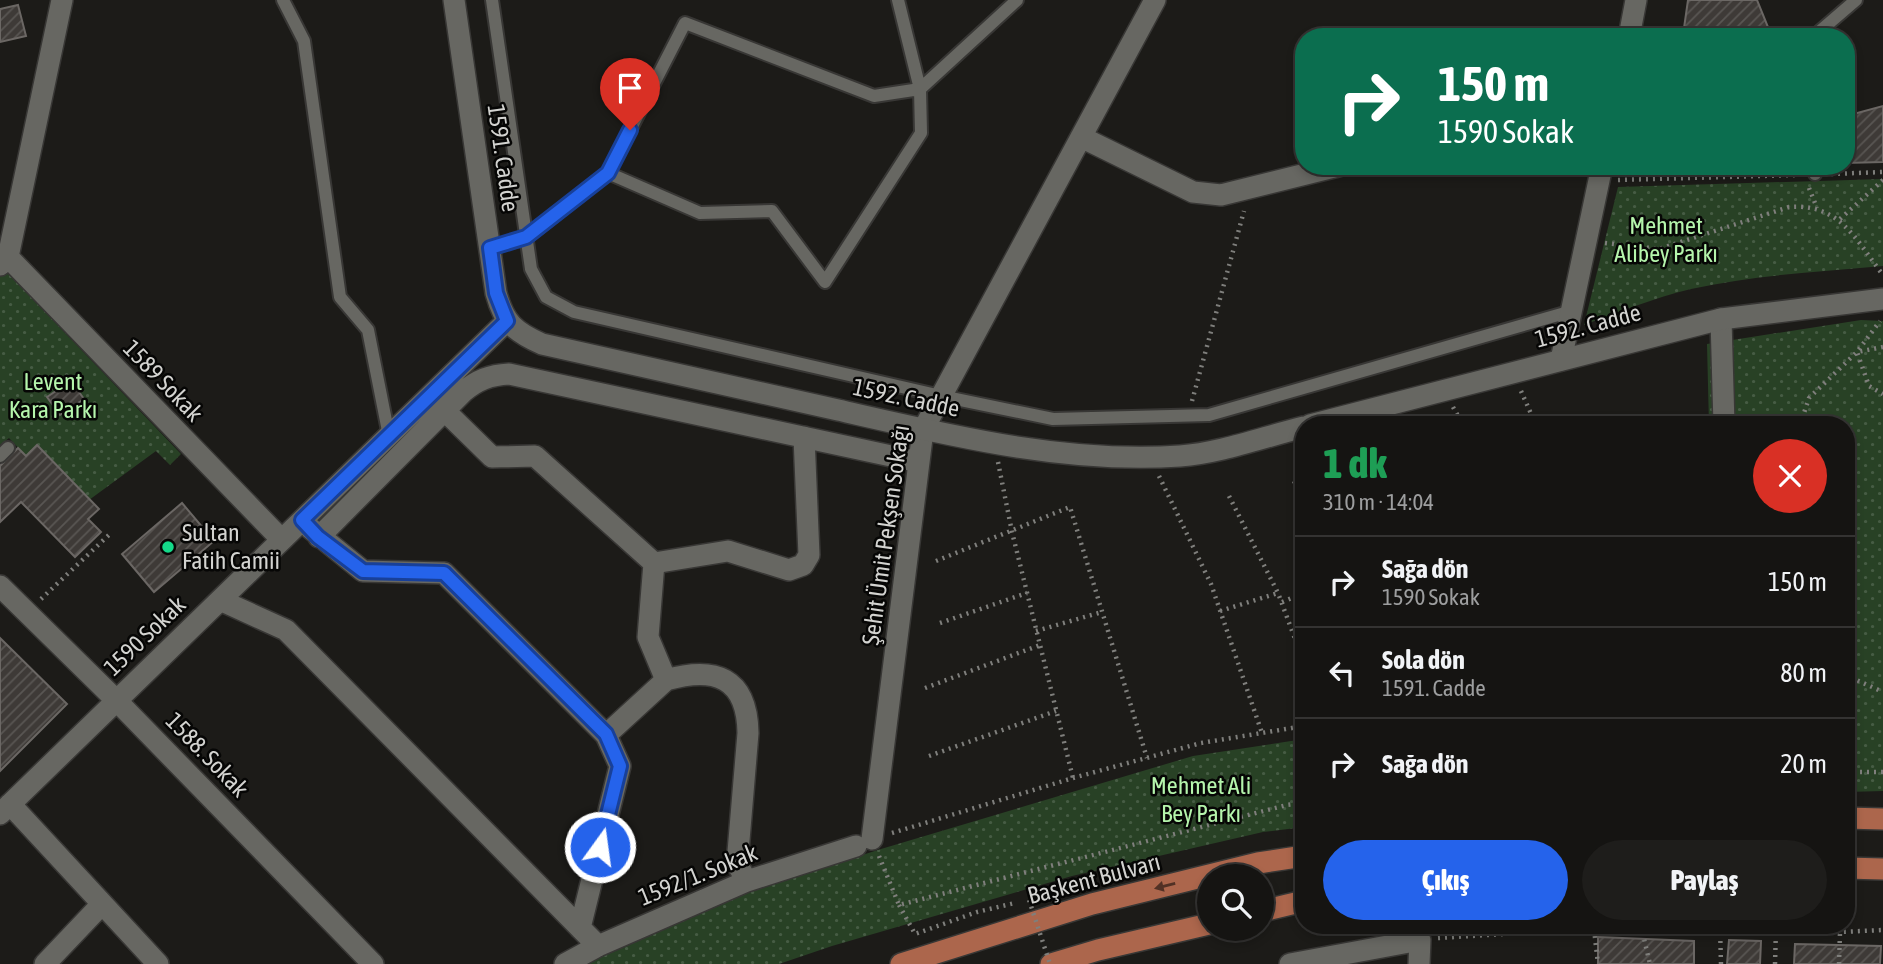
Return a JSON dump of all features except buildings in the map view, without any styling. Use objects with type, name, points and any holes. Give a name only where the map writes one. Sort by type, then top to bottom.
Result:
[{"type":"main road","points":[[1855,818],[1883,818]]},
{"type":"main road","name":"Başkent Bulvarı","points":[[888,964],[907,962],[1092,904],[1258,863],[1295,857]]},
{"type":"main road","points":[[1855,868],[1883,869]]},
{"type":"main road","points":[[1274,908],[1295,903]]},
{"type":"main road","points":[[1051,964],[1100,957],[1197,928]]},
{"type":"street","points":[[4,261],[62,0]]},
{"type":"street","name":"1591. Cadde","points":[[454,0],[496,293],[507,321]]},
{"type":"street","name":"Şehit Ümit Pekşen Sokağı","points":[[864,843],[923,429],[1154,0]]},
{"type":"street","points":[[1631,28],[1636,0]]},
{"type":"street","points":[[1081,137],[1193,192],[1221,195],[1302,175]]},
{"type":"street","points":[[1562,360],[1600,175]]},
{"type":"street","name":"1589 Sokak","points":[[4,261],[282,540]]},
{"type":"street","name":"1592. Cadde","points":[[1345,416],[1721,319],[1883,299]]},
{"type":"street","points":[[1721,319],[1724,416]]},
{"type":"street","name":"1590 Sokak","points":[[5,809],[507,321]]},
{"type":"street","name":"1592. Cadde","points":[[507,321],[519,332],[542,344],[923,429],[993,442],[1084,454],[1150,457],[1193,454],[1295,429]]},
{"type":"street","points":[[318,537],[473,384],[482,378],[509,374],[919,462]]},
{"type":"street","points":[[444,410],[492,457],[535,456],[654,564]]},
{"type":"street","points":[[654,564],[728,551],[789,569],[803,565],[809,555],[804,437]]},
{"type":"street","points":[[302,520],[318,537],[363,571],[444,573],[606,734],[620,766],[580,928]]},
{"type":"street","points":[[654,564],[648,637],[666,680]]},
{"type":"street","name":"1588. Sokak","points":[[2,590],[116,701],[373,964]]},
{"type":"street","points":[[220,600],[286,630],[598,946]]},
{"type":"street","points":[[606,734],[666,680],[705,673],[722,677],[735,689],[744,704],[748,719],[737,864],[747,881]]},
{"type":"street","points":[[5,809],[102,904],[158,964]]},
{"type":"street","name":"1592/1. Sokak","points":[[565,964],[598,946],[747,881],[864,843]]},
{"type":"street","points":[[45,964],[102,904]]},
{"type":"street","points":[[1290,964],[1420,940],[1419,964]]},
{"type":"lane","points":[[283,0],[304,41],[340,297],[368,330],[389,436]]},
{"type":"lane","points":[[492,0],[531,269],[546,297],[574,312],[1053,419],[1209,415],[1572,311]]},
{"type":"lane","points":[[608,173],[700,213],[772,211],[825,282],[920,133],[920,89],[898,0]]},
{"type":"lane","points":[[490,248],[526,237],[608,173],[685,23],[874,96],[920,89],[1017,0]]},
{"type":"lane","points":[[1823,28],[1856,0]]},
{"type":"path","points":[[1855,171],[1883,172]]},
{"type":"path","points":[[1840,219],[1883,180]]},
{"type":"path","points":[[1188,416],[1250,188]]},
{"type":"path","points":[[1586,241],[1659,249],[1797,207],[1817,208],[1840,219],[1883,275]]},
{"type":"path","points":[[1803,416],[1809,398],[1857,352],[1883,318]]},
{"type":"path","points":[[1857,352],[1883,347]]},
{"type":"path","points":[[1857,352],[1870,386],[1883,394]]},
{"type":"path","points":[[1513,373],[1532,416]]},
{"type":"path","points":[[993,442],[1012,532],[1073,778]]},
{"type":"path","points":[[1150,457],[1211,584],[1262,733]]},
{"type":"path","points":[[1229,495],[1278,593],[1295,638]]},
{"type":"path","points":[[936,561],[1070,507],[1147,758]]},
{"type":"path","points":[[27,612],[112,532]]},
{"type":"path","points":[[940,624],[1027,593]]},
{"type":"path","points":[[1220,611],[1278,593]]},
{"type":"path","points":[[1282,602],[1295,597]]},
{"type":"path","points":[[1037,631],[1102,612]]},
{"type":"path","points":[[925,688],[1040,645]]},
{"type":"path","points":[[1855,679],[1883,692]]},
{"type":"path","points":[[929,756],[1056,711]]},
{"type":"path","points":[[1051,964],[1029,900],[977,912],[915,934],[864,843],[1073,778],[1201,743],[1295,728]]},
{"type":"path","points":[[1855,772],[1883,772]]},
{"type":"path","points":[[899,905],[1132,843],[1295,804]]},
{"type":"path","points":[[1855,931],[1883,930]]},
{"type":"path","points":[[1420,940],[1515,934]]},
{"type":"path","points":[[1595,934],[1598,964]]},
{"type":"path","points":[[1642,934],[1650,964]]},
{"type":"path","points":[[1720,934],[1721,964]]},
{"type":"path","points":[[1775,964],[1776,934]]},
{"type":"path","points":[[1839,964],[1840,934]]},
{"type":"green space","name":"Mehmet Alibey Parkı","points":[[1883,179],[1883,266],[1786,274],[1714,284],[1664,297],[1584,325],[1618,187]]},
{"type":"green space","name":"Levent Kara Parkı","points":[[3,268],[181,454],[170,465],[156,451],[89,500],[37,445],[26,456],[9,438],[0,445],[0,272]]},
{"type":"green space","points":[[1861,320],[1883,321],[1883,791],[1855,792],[1855,416],[1709,416],[1707,344]]},
{"type":"green space","name":"Mehmet Ali Bey Parkı","points":[[1295,740],[1295,828],[1263,832],[1072,876],[779,964],[585,964],[753,890],[1193,756]]},
{"type":"place","name":"Sultan Fatih Camii","points":[[168,547]]},
{"type":"route","points":[[600,847],[620,766],[606,734],[444,573],[363,571],[318,537],[302,520],[507,321],[496,293],[490,248],[526,237],[608,173],[630,130]]}]
